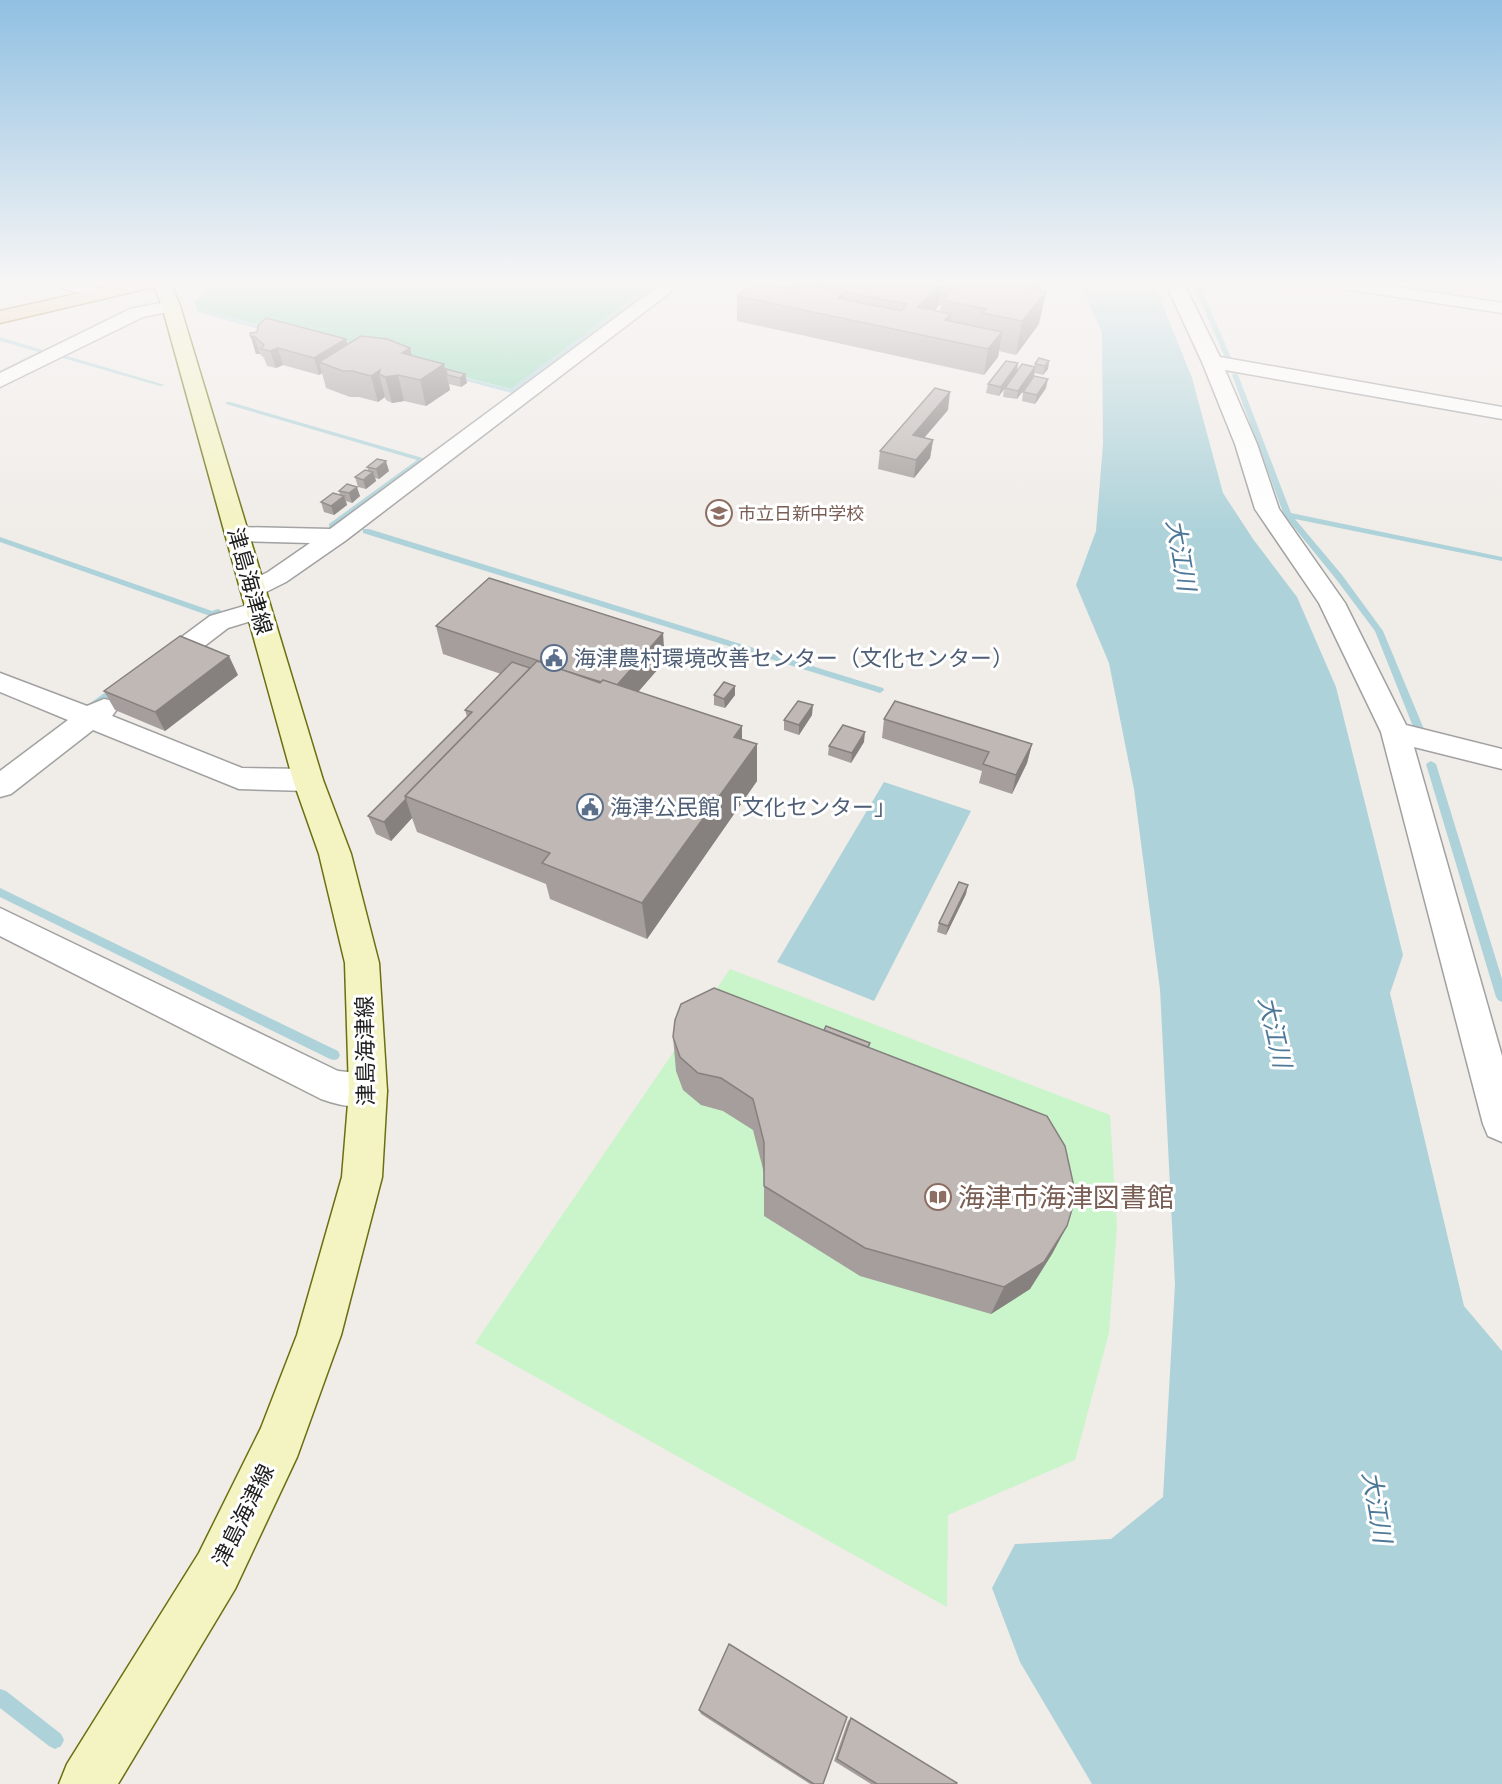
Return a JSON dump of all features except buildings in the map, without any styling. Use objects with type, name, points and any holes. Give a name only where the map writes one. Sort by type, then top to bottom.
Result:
[{"type":"main road","name":"津島海津線","points":[[87,1784],[217,1571],[280,1440],[319,1335],[344,1250],[362,1177],[369,1091],[363,963],[335,854],[308,780],[188,367]]},
{"type":"street","points":[[0,381],[28,367]]},
{"type":"street","points":[[0,786],[219,622],[256,600],[277,577],[336,536],[561,367]]},
{"type":"street","points":[[1214,367],[1246,444],[1267,509],[1332,603],[1395,732],[1502,1124]]},
{"type":"street","points":[[1242,367],[1502,413]]},
{"type":"street","points":[[237,534],[336,536]]},
{"type":"street","points":[[0,682],[239,778],[308,780]]},
{"type":"street","points":[[1395,732],[1502,759]]},
{"type":"street","points":[[0,921],[334,1087],[369,1091]]},
{"type":"green space","points":[[426,367],[540,367],[511,389]]},
{"type":"green space","points":[[730,969],[1110,1115],[1117,1226],[1109,1333],[1075,1460],[948,1515],[947,1607],[475,1343]]},
{"type":"water","name":"大江川","points":[[1102,367],[1188,367],[1223,493],[1253,539],[1297,597],[1336,687],[1403,955],[1390,993],[1464,1306],[1502,1351],[1502,1784],[1092,1784],[1020,1662],[992,1588],[1015,1544],[1111,1539],[1163,1497],[1175,1284],[1160,989],[1134,789],[1109,663],[1076,585],[1096,531],[1103,444]]},
{"type":"water","points":[[884,782],[971,811],[874,1001],[777,962]]},
{"type":"waterway","points":[[0,373],[12,367]]},
{"type":"waterway","points":[[100,367],[162,385]]},
{"type":"waterway","points":[[512,391],[543,367]]},
{"type":"waterway","points":[[1235,375],[1288,515]]},
{"type":"waterway","points":[[454,377],[512,391]]},
{"type":"waterway","points":[[228,403],[422,459],[332,526]]},
{"type":"waterway","points":[[1288,515],[1502,559]]},
{"type":"waterway","points":[[1288,515],[1339,577],[1379,631],[1421,734]]},
{"type":"waterway","points":[[366,531],[880,690]]},
{"type":"waterway","points":[[0,539],[213,614],[218,611]]},
{"type":"waterway","points":[[92,706],[117,687]]},
{"type":"waterway","points":[[1431,764],[1502,997]]},
{"type":"waterway","points":[[0,892],[334,1055]]},
{"type":"waterway","points":[[0,1697],[55,1740]]},
{"type":"place","name":"市立日新中学校","points":[[719,513]]},
{"type":"place","name":"海津農村環境改善センター（文化センター）","points":[[554,658]]},
{"type":"place","name":"海津公民館「文化センター」","points":[[590,807]]},
{"type":"place","name":"海津市海津図書館","points":[[938,1197]]}]
